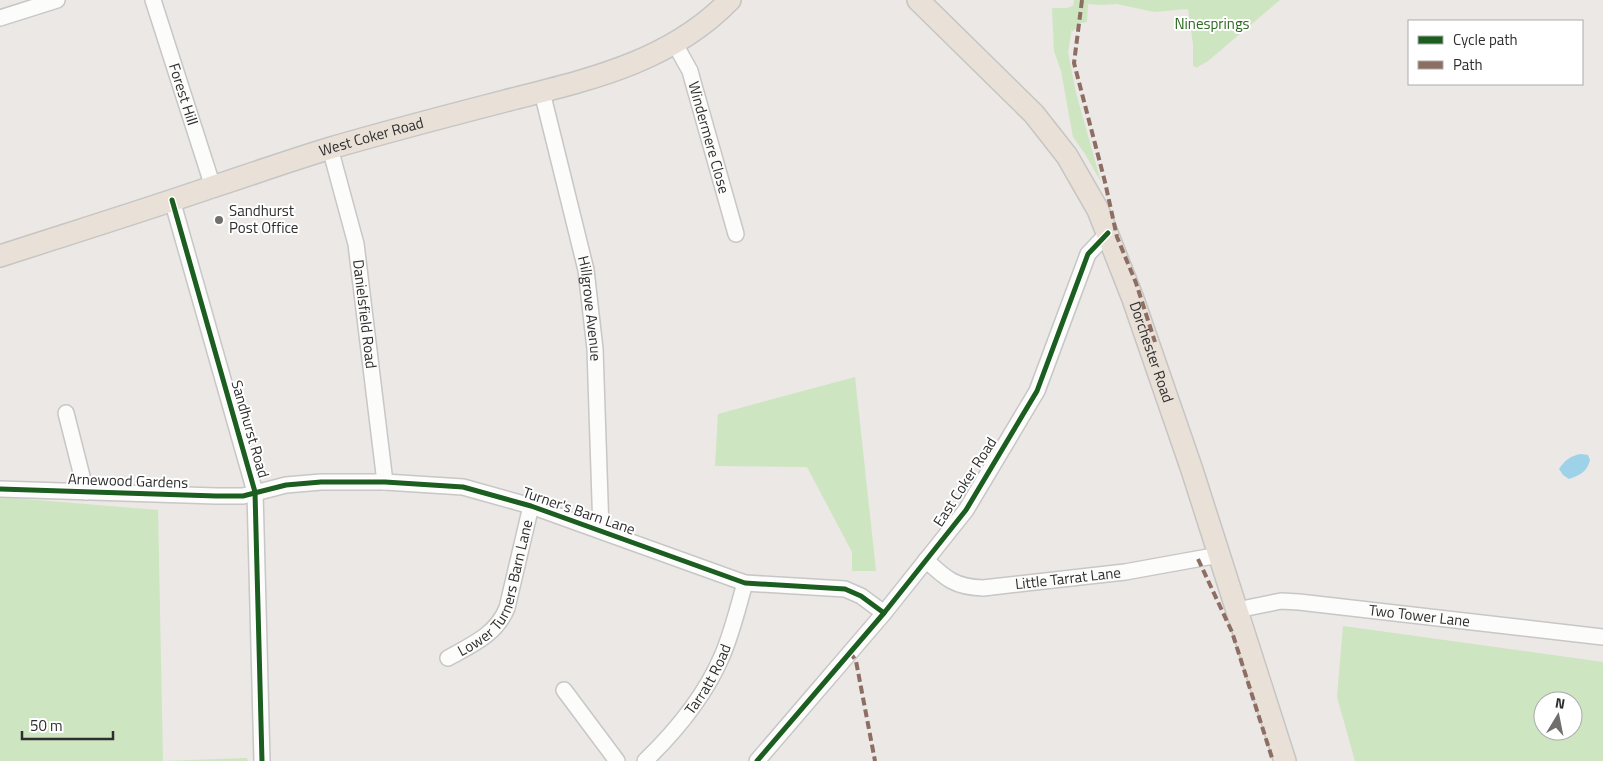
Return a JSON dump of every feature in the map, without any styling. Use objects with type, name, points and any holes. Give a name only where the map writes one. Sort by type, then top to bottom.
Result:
[{"type":"highway","name":"West Coker Road","points":[[0,256],[330,148],[542,92],[644,60],[675,44],[712,18],[730,0]]},
{"type":"highway","name":"Dorchester Road","points":[[918,0],[1034,114],[1050,133],[1067,156],[1083,183],[1108,233],[1133,299],[1192,470],[1286,761]]},
{"type":"street","points":[[0,18],[57,0]]},
{"type":"street","name":"Forest Hill","points":[[153,0],[213,187]]},
{"type":"street","name":"Windermere Close","points":[[675,44],[687,65],[693,82],[736,234]]},
{"type":"street","name":"Hillgrove Avenue","points":[[542,92],[586,270],[595,349],[601,531]]},
{"type":"street","name":"Danielsfield Road","points":[[330,148],[356,244],[385,482]]},
{"type":"street","name":"Sandhurst Road","points":[[172,200],[256,492],[262,761]]},
{"type":"street","name":"East Coker Road","points":[[756,761],[884,613],[966,510],[1037,391],[1088,254],[1108,233]]},
{"type":"street","name":"Arnewood Gardens","points":[[66,413],[86,492]]},
{"type":"street","name":"Turner's Barn Lane","points":[[256,492],[286,485],[321,482],[385,482],[463,488],[531,506],[745,583],[845,589],[861,596],[884,613]]},
{"type":"street","name":"Arnewood Gardens","points":[[0,489],[216,496],[243,496],[256,492]]},
{"type":"street","name":"Lower Turners Barn Lane","points":[[447,657],[484,638],[502,619],[507,608],[531,506]]},
{"type":"street","name":"Little Tarrat Lane","points":[[926,560],[948,579],[960,586],[983,588],[1125,572],[1219,555]]},
{"type":"street","name":"Tarratt Road","points":[[645,761],[675,730],[705,689],[722,655],[745,583]]},
{"type":"street","name":"Two Tower Lane","points":[[1237,610],[1281,601],[1299,602],[1603,637]]},
{"type":"street","points":[[564,690],[617,761]]},
{"type":"green space","name":"Ninesprings","points":[[1074,0],[1280,0],[1208,61],[1196,68],[1195,66],[1193,67],[1193,44],[1188,9],[1154,12],[1117,4],[1088,4],[1087,22],[1081,23],[1072,32],[1072,28],[1068,52],[1076,93],[1101,182],[1073,137],[1061,71],[1054,51],[1052,8],[1073,6]]},
{"type":"green space","points":[[855,377],[876,571],[852,571],[852,552],[807,467],[715,466],[718,414]]},
{"type":"green space","points":[[0,497],[158,510],[163,761],[0,761]]},
{"type":"green space","points":[[1343,626],[1603,662],[1603,761],[1355,761],[1337,697]]},
{"type":"green space","points":[[247,758],[248,761],[163,761]]},
{"type":"water","points":[[1581,454],[1588,455],[1589,464],[1582,472],[1569,479],[1559,469],[1568,459]]},
{"type":"marked path","points":[[1082,0],[1074,63],[1105,182],[1117,237],[1136,283],[1155,342]]},
{"type":"marked path","points":[[1198,559],[1232,632],[1273,761]]},
{"type":"marked path","points":[[850,652],[856,661],[875,761]]},
{"type":"cycle path","points":[[172,200],[255,492],[262,761]]},
{"type":"cycle path","points":[[757,761],[884,613],[966,510],[1037,391],[1088,254],[1108,233]]},
{"type":"cycle path","points":[[0,489],[243,496],[286,485],[321,482],[385,482],[463,487],[531,506],[745,583],[845,589],[861,596],[884,613]]},
{"type":"place","name":"Sandhurst Post Office","points":[[219,220]]}]
